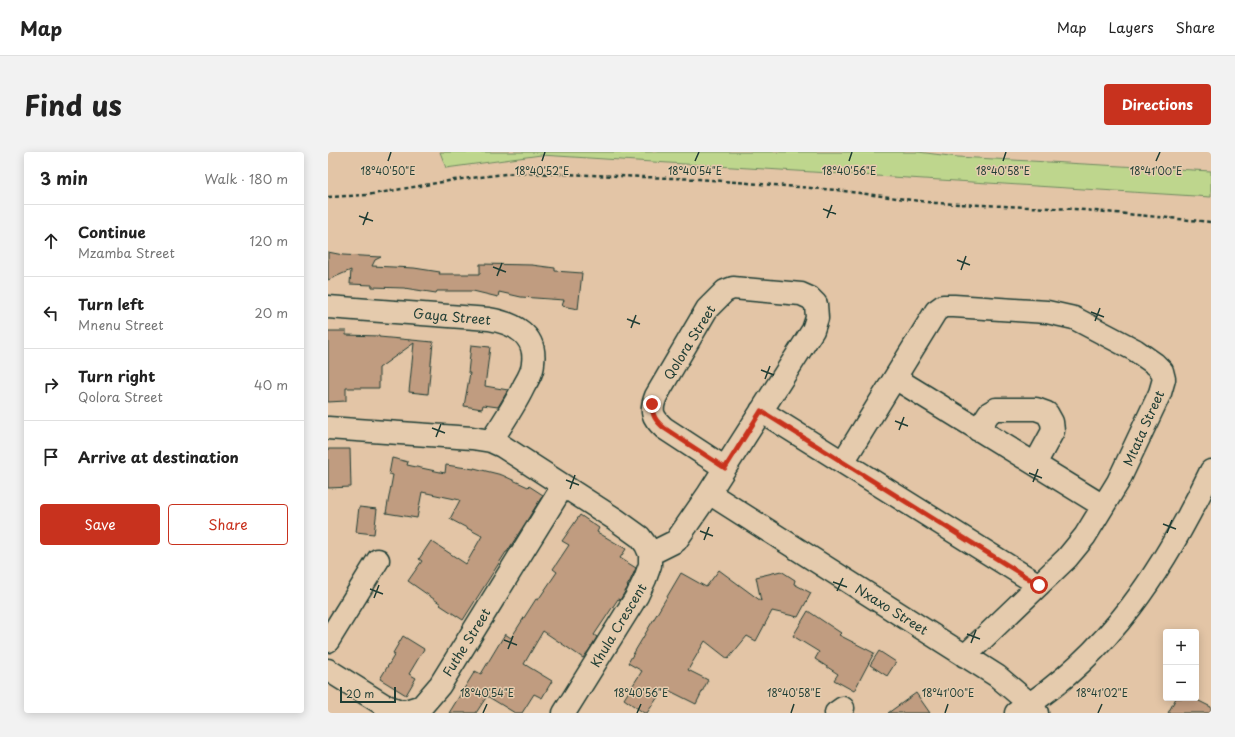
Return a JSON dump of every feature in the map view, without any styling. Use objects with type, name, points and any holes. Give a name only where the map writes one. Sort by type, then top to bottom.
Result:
[{"type":"street","name":"Qolora Street","points":[[725,468],[664,428],[656,421],[652,413],[652,404],[707,309],[725,291],[733,288],[801,294],[810,298],[816,304],[817,318],[813,330],[761,411]]},
{"type":"street","name":"Mtata Street","points":[[843,462],[936,311],[943,306],[1047,312],[1074,318],[1135,350],[1155,364],[1162,371],[1164,379],[1160,393],[1118,482],[1085,536],[1067,558],[966,656]]},
{"type":"street","name":"Gaya Street","points":[[328,307],[489,319],[503,321],[514,326],[525,334],[533,348],[534,364],[515,405],[491,441]]},
{"type":"street","points":[[894,378],[1103,506]]},
{"type":"street","points":[[978,430],[990,413],[996,409],[1036,409],[1047,413],[1052,422],[1053,431],[1035,464]]},
{"type":"street","points":[[328,428],[472,438],[491,441],[523,458],[629,528],[646,545],[650,554],[676,541],[709,493],[761,411],[1039,585]]},
{"type":"street","points":[[1028,710],[1069,674],[1108,636],[1124,617],[1166,557],[1192,510],[1211,471]]},
{"type":"street","name":"Futhe Street","points":[[328,670],[384,704],[403,712],[422,706],[440,684],[564,486]]},
{"type":"street","name":"Nxaxo Street","points":[[709,493],[997,676],[1028,710]]},
{"type":"street","name":"Khula Crescent","points":[[564,713],[637,596],[646,579],[650,565],[650,554]]},
{"type":"street","points":[[328,641],[378,560]]},
{"type":"path","points":[[328,197],[367,195],[454,180],[514,173],[564,174],[698,179],[836,190],[935,203],[1074,209],[1211,222]]},
{"type":"green space","points":[[440,152],[918,152],[958,157],[1211,171],[1211,197],[541,155],[446,168]]},
{"type":"building","points":[[328,252],[343,255],[381,257],[375,260],[372,266],[414,268],[440,272],[439,274],[480,274],[480,264],[532,265],[555,268],[555,271],[582,273],[578,309],[562,306],[564,300],[521,297],[499,292],[498,297],[473,291],[437,291],[436,293],[404,288],[372,287],[372,285],[350,284],[351,270],[328,280]]},
{"type":"building","points":[[328,331],[346,331],[346,335],[379,336],[433,342],[428,394],[409,392],[414,343],[379,368],[379,388],[346,388],[346,401],[328,402]]},
{"type":"building","points":[[471,345],[490,347],[485,386],[508,390],[498,407],[483,405],[482,409],[464,406],[470,373],[468,373]]},
{"type":"building","points":[[328,449],[350,449],[351,487],[328,488]]},
{"type":"building","points":[[392,458],[408,462],[407,465],[445,473],[446,465],[474,468],[502,475],[528,487],[529,486],[543,495],[463,620],[408,581],[422,561],[419,559],[431,541],[466,564],[482,536],[450,519],[460,500],[422,492],[417,518],[386,513],[393,475],[389,474]]},
{"type":"building","points":[[359,507],[377,509],[374,534],[356,532]]},
{"type":"building","points":[[580,515],[599,528],[597,532],[626,549],[620,558],[636,568],[627,586],[628,587],[620,600],[618,599],[594,635],[597,637],[589,650],[583,658],[543,631],[524,664],[552,681],[542,698],[534,694],[522,713],[515,713],[487,696],[476,713],[449,713],[475,671],[481,674],[505,634],[511,638],[536,599],[538,600],[557,572],[553,569],[569,545],[562,541]]},
{"type":"building","points":[[719,570],[761,601],[756,577],[781,571],[795,580],[794,584],[811,593],[798,617],[772,611],[756,641],[747,636],[728,659],[705,641],[688,670],[708,680],[696,704],[664,688],[647,713],[644,713],[624,699],[642,671],[628,663],[681,573],[706,587]]},
{"type":"building","points":[[808,611],[841,633],[839,635],[874,653],[854,691],[834,680],[838,674],[815,659],[819,652],[793,636]]},
{"type":"building","points":[[403,636],[424,649],[409,674],[416,678],[406,695],[380,679],[395,654],[393,653]]},
{"type":"building","points":[[879,651],[896,662],[887,676],[870,665]]},
{"type":"building","points":[[916,693],[930,713],[888,713]]},
{"type":"building","points":[[1174,701],[1199,701],[1211,707],[1211,713],[1168,713]]},
{"type":"route","points":[[652,404],[652,413],[656,421],[664,428],[725,468],[761,411],[1039,585]]}]
